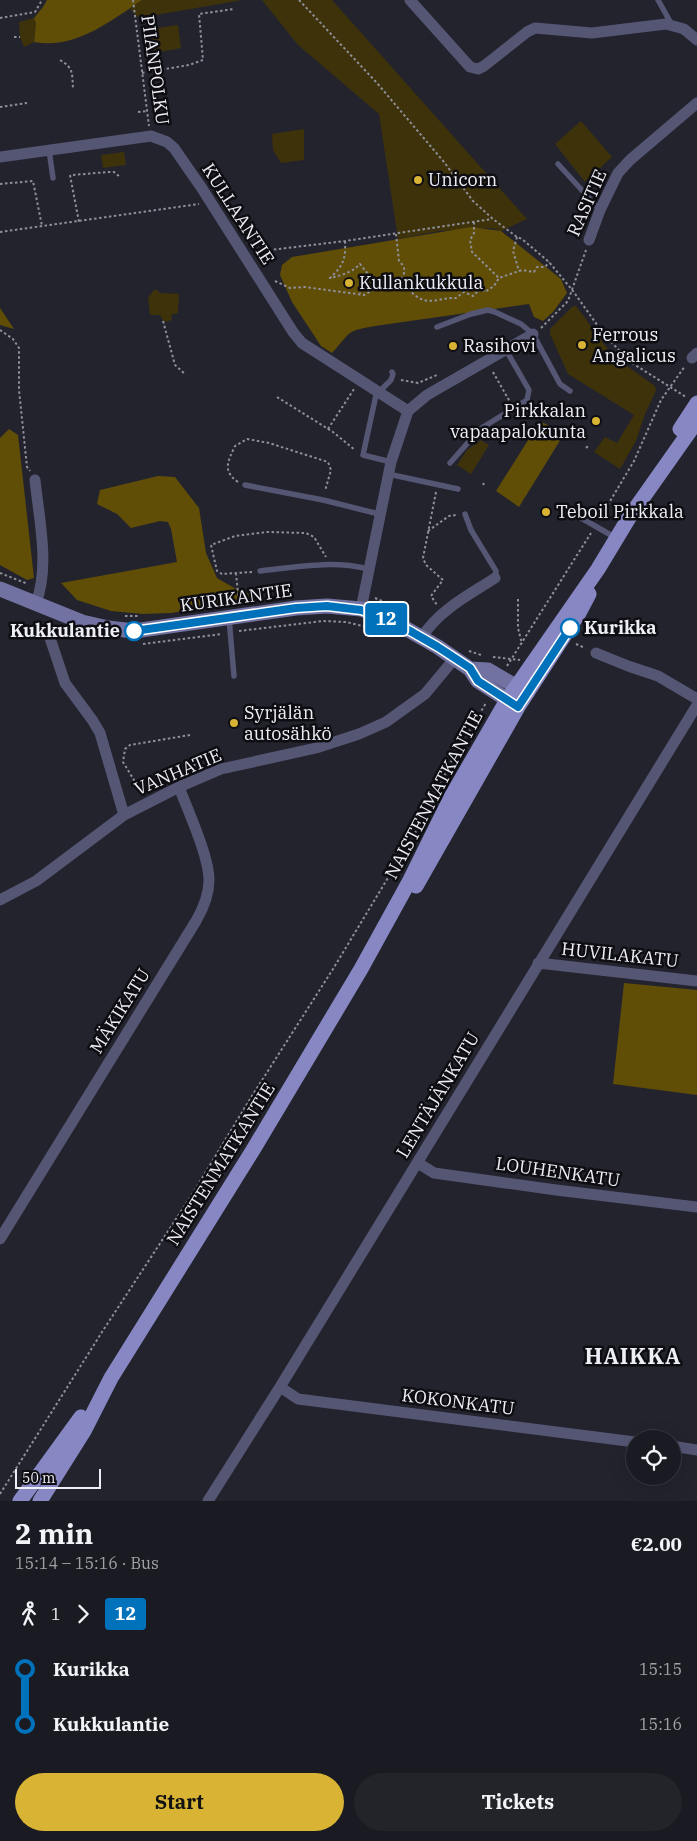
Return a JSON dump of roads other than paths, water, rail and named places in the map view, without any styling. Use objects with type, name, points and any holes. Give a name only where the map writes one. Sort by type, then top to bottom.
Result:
[{"type":"main road","name":"NAISTENMATKANTIE","points":[[630,516],[693,400]]},
{"type":"main road","name":"NAISTENMATKANTIE","points":[[20,1501],[111,1378],[253,1150],[361,969],[410,880],[451,797],[522,689],[579,613],[598,569],[616,538],[697,421]]},
{"type":"main road","name":"KURIKANTIE","points":[[2,582],[36,603],[82,622],[134,631],[296,608],[343,606],[361,610],[391,620],[455,658],[470,668],[478,681],[513,704]]},
{"type":"main road","name":"KURIKANTIE","points":[[470,668],[488,670],[522,689]]},
{"type":"main road","name":"NAISTENMATKANTIE","points":[[40,1501],[84,1431],[111,1378]]},
{"type":"street","points":[[410,0],[460,58],[470,67],[478,69],[526,32],[535,28],[592,33],[666,24],[684,30],[697,40]]},
{"type":"street","name":"RASITIE","points":[[589,240],[614,180],[623,168],[697,103]]},
{"type":"street","name":"KULLAANTIE","points":[[49,150],[151,136],[167,142],[174,148],[211,202],[292,332],[302,343],[408,411]]},
{"type":"street","points":[[0,157],[49,150]]},
{"type":"street","points":[[361,610],[388,474],[408,411],[427,395],[533,334]]},
{"type":"street","points":[[35,480],[44,564],[41,590],[36,603]]},
{"type":"street","points":[[422,638],[428,627],[442,613],[495,578]]},
{"type":"street","points":[[49,635],[65,683],[100,733],[124,815]]},
{"type":"street","points":[[596,653],[658,676],[697,700]]},
{"type":"street","name":"VANHATIE","points":[[0,900],[36,881],[124,815],[179,787],[221,769],[316,748],[359,734],[386,722],[425,694],[455,658]]},
{"type":"street","name":"LENTÄJÄNKATU","points":[[208,1501],[280,1387],[697,705]]},
{"type":"street","name":"MÄKIKATU","points":[[0,1239],[196,921],[206,897],[209,881],[206,864],[179,787]]},
{"type":"street","name":"HUVILAKATU","points":[[538,964],[697,981]]},
{"type":"street","name":"LOUHENKATU","points":[[418,1162],[434,1173],[697,1207]]},
{"type":"street","name":"KOKONKATU","points":[[280,1387],[298,1399],[626,1441]]},
{"type":"street","points":[[681,1447],[697,1450]]},
{"type":"lane","points":[[658,0],[672,25]]},
{"type":"lane","points":[[49,150],[53,178]]},
{"type":"lane","points":[[558,164],[600,210]]},
{"type":"lane","points":[[438,327],[471,314],[488,310],[521,324],[533,334],[560,384],[570,391]]},
{"type":"lane","points":[[450,463],[480,429],[527,400],[529,390],[506,350]]},
{"type":"lane","points":[[391,462],[363,454],[376,396],[391,380],[392,372]]},
{"type":"lane","points":[[388,474],[458,489]]},
{"type":"lane","points":[[245,485],[322,500],[379,514]]},
{"type":"lane","points":[[465,514],[471,530],[496,571],[495,578]]},
{"type":"lane","points":[[576,515],[616,538]]},
{"type":"lane","points":[[260,571],[329,564],[344,564],[368,569]]},
{"type":"lane","points":[[229,618],[234,676]]},
{"type":"place","name":"Unicorn","points":[[418,180]]},
{"type":"place","name":"Kullankukkula","points":[[349,283]]},
{"type":"place","name":"Ferrous Angalicus","points":[[582,345]]},
{"type":"place","name":"Rasihovi","points":[[453,346]]},
{"type":"place","name":"Pirkkalan vapaapalokunta","points":[[596,421]]},
{"type":"place","name":"Teboil Pirkkala","points":[[546,512]]},
{"type":"place","name":"Kurikka","points":[[570,628]]},
{"type":"place","name":"Kukkulantie","points":[[134,631]]},
{"type":"place","name":"Syrjälän autosähkö","points":[[234,723]]},
{"type":"district","name":"HAIKKA","points":[[633,1356]]}]
